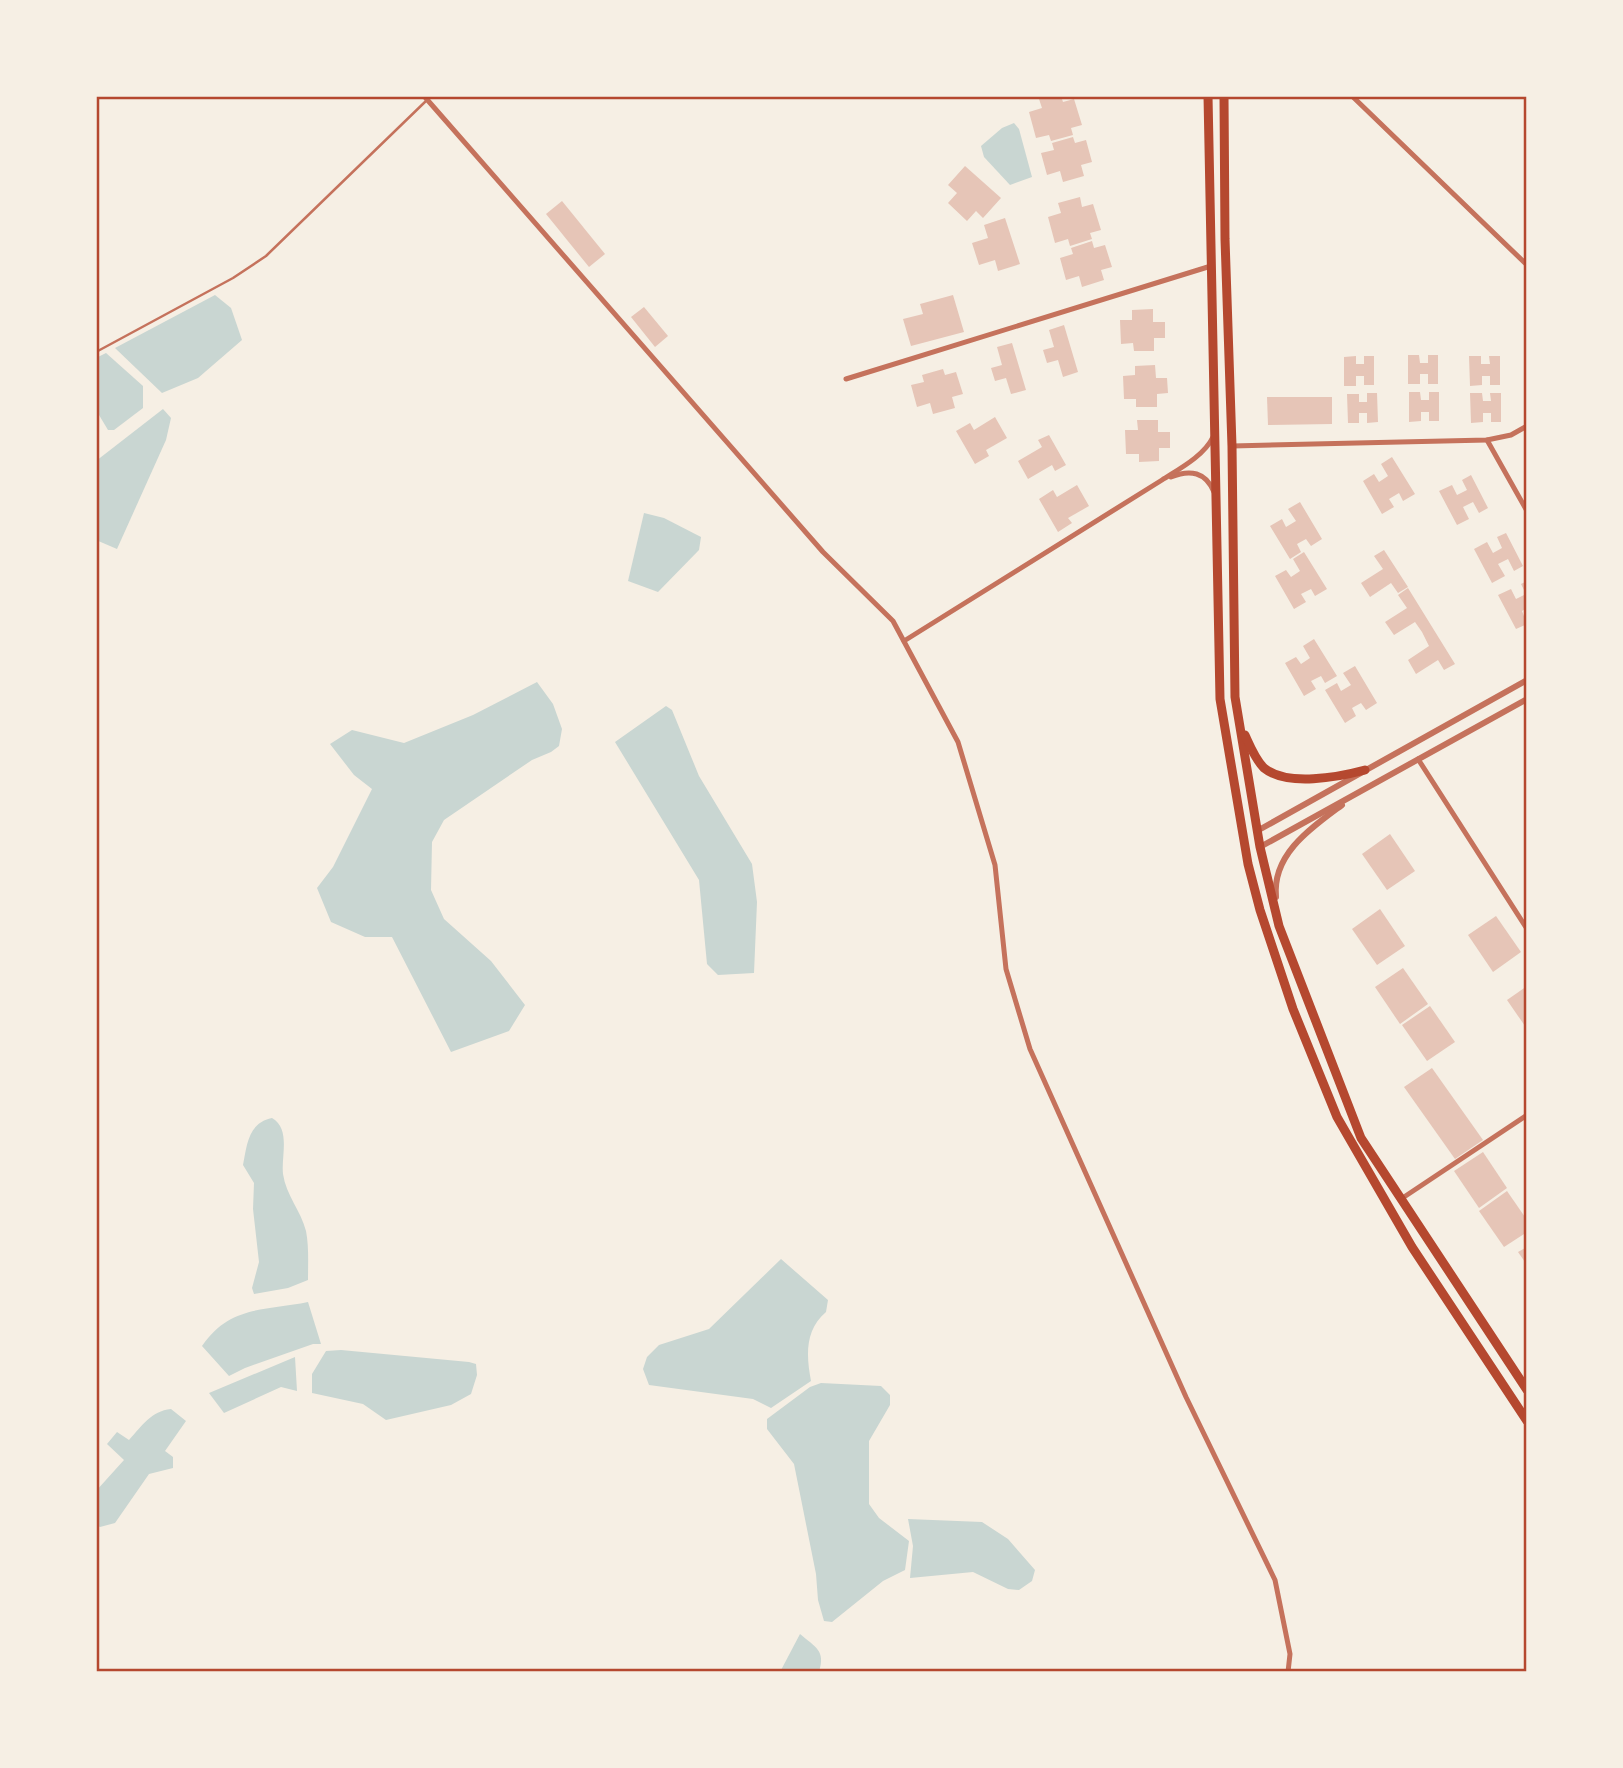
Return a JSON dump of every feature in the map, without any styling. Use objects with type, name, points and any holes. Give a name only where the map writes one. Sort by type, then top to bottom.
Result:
[{"type":"highway","points":[[1208,96],[1220,699],[1248,864],[1260,910],[1293,1009],[1338,1117],[1412,1247],[1527,1421]]},
{"type":"highway","points":[[1224,96],[1235,697],[1256,831],[1279,926],[1361,1138],[1527,1390]]},
{"type":"highway","points":[[1241,727],[1255,757],[1266,769],[1281,775],[1305,779],[1334,778],[1365,770]]},
{"type":"street","points":[[1352,96],[1527,265]]},
{"type":"street","points":[[425,98],[823,552],[893,621],[904,641],[958,742],[995,865],[1006,969],[1030,1049],[1186,1397],[1275,1580],[1290,1654],[1288,1672]]},
{"type":"street","points":[[846,379],[1211,266]]},
{"type":"street","points":[[1232,446],[1487,439],[1511,435],[1527,426]]},
{"type":"street","points":[[904,641],[1162,481],[1209,444],[1216,430]]},
{"type":"street","points":[[1487,439],[1527,511]]},
{"type":"street","points":[[1162,481],[1182,472],[1195,473],[1203,476],[1210,484],[1217,500]]},
{"type":"street","points":[[1256,831],[1527,680]]},
{"type":"street","points":[[1260,847],[1527,699]]},
{"type":"street","points":[[1418,759],[1527,929]]},
{"type":"street","points":[[1279,926],[1275,892],[1284,856],[1307,833],[1362,790]]},
{"type":"street","points":[[1401,1199],[1527,1115]]},
{"type":"lane","points":[[96,352],[233,278],[266,256],[425,98]]},
{"type":"shaded area","points":[[1014,123],[1019,129],[1032,177],[1010,185],[984,157],[981,146],[1002,128]]},
{"type":"shaded area","points":[[215,295],[231,308],[242,340],[198,378],[162,393],[115,348]]},
{"type":"shaded area","points":[[106,353],[143,386],[143,408],[114,430],[108,430],[96,410],[96,358]]},
{"type":"shaded area","points":[[163,409],[171,418],[166,440],[117,549],[96,540],[96,461]]},
{"type":"shaded area","points":[[644,513],[664,518],[701,537],[699,550],[658,592],[628,581]]},
{"type":"shaded area","points":[[537,682],[553,704],[562,729],[559,746],[532,760],[444,820],[432,842],[431,890],[444,919],[491,961],[525,1005],[509,1031],[451,1052],[392,937],[365,937],[331,922],[317,888],[333,867],[372,789],[354,775],[330,744],[352,730],[404,743],[473,715]]},
{"type":"shaded area","points":[[666,706],[672,710],[699,776],[752,864],[757,902],[754,973],[718,975],[707,964],[699,880],[615,742]]},
{"type":"shaded area","points":[[272,1118],[278,1123],[283,1136],[285,1182],[306,1231],[308,1280],[288,1288],[254,1294],[252,1288],[259,1262],[253,1209],[254,1183],[243,1165],[253,1130]]},
{"type":"shaded area","points":[[781,1259],[828,1300],[826,1312],[814,1327],[809,1344],[811,1381],[771,1408],[753,1399],[649,1385],[643,1369],[647,1357],[659,1345],[709,1329]]},
{"type":"shaded area","points":[[308,1302],[321,1344],[313,1344],[229,1376],[202,1346],[224,1323],[237,1316]]},
{"type":"shaded area","points":[[341,1350],[469,1362],[476,1364],[477,1375],[471,1394],[451,1405],[386,1420],[363,1404],[312,1393],[312,1374],[326,1351]]},
{"type":"shaded area","points":[[295,1357],[297,1391],[281,1387],[224,1413],[209,1393]]},
{"type":"shaded area","points":[[821,1383],[881,1386],[890,1395],[890,1405],[869,1441],[869,1504],[879,1518],[909,1541],[905,1570],[883,1581],[832,1622],[824,1621],[818,1600],[816,1574],[794,1464],[767,1429],[767,1419],[810,1387]]},
{"type":"shaded area","points":[[171,1409],[186,1421],[165,1451],[173,1457],[173,1468],[149,1474],[115,1523],[100,1527],[96,1525],[96,1491],[124,1460],[107,1444],[117,1432],[129,1440],[152,1416]]},
{"type":"shaded area","points":[[908,1519],[982,1522],[1008,1539],[1035,1570],[1032,1581],[1019,1590],[1008,1589],[973,1572],[910,1578],[913,1546]]},
{"type":"shaded area","points":[[800,1634],[820,1654],[819,1672],[780,1672]]},
{"type":"building","points":[[1061,96],[1063,102],[1074,99],[1082,125],[1071,128],[1073,135],[1051,141],[1049,135],[1036,138],[1029,112],[1042,108],[1039,99]]},
{"type":"building","points":[[1073,137],[1075,143],[1086,140],[1092,162],[1081,165],[1084,176],[1063,182],[1060,171],[1047,175],[1041,153],[1054,150],[1052,143]]},
{"type":"building","points":[[965,166],[1001,198],[983,218],[976,211],[967,221],[948,203],[957,193],[948,185]]},
{"type":"building","points":[[1080,197],[1082,207],[1093,204],[1101,230],[1090,233],[1092,239],[1070,246],[1068,239],[1055,243],[1048,217],[1061,213],[1058,203]]},
{"type":"building","points":[[562,201],[605,254],[589,267],[546,214]]},
{"type":"building","points":[[1005,218],[1020,264],[998,271],[995,260],[979,265],[972,243],[988,238],[984,225]]},
{"type":"building","points":[[1092,241],[1094,248],[1105,245],[1112,267],[1101,270],[1104,280],[1082,287],[1079,276],[1066,280],[1060,258],[1073,254],[1071,248]]},
{"type":"building","points":[[953,295],[964,332],[911,346],[903,319],[923,314],[920,304]]},
{"type":"building","points":[[644,307],[668,336],[655,347],[631,317]]},
{"type":"building","points":[[1153,309],[1153,322],[1165,322],[1165,338],[1154,338],[1154,351],[1134,351],[1133,343],[1121,344],[1120,320],[1132,320],[1132,310]]},
{"type":"building","points":[[1064,325],[1078,372],[1063,377],[1058,360],[1047,363],[1043,350],[1054,347],[1049,330]]},
{"type":"building","points":[[1012,343],[1026,390],[1011,394],[1006,378],[995,381],[991,368],[1002,365],[997,347]]},
{"type":"building","points":[[1408,355],[1419,355],[1420,363],[1428,363],[1428,355],[1438,355],[1438,384],[1428,384],[1428,374],[1420,374],[1420,384],[1408,384]]},
{"type":"building","points":[[1356,356],[1356,364],[1364,364],[1364,356],[1374,356],[1374,385],[1364,385],[1364,376],[1356,376],[1356,386],[1344,386],[1344,357]]},
{"type":"building","points":[[1469,356],[1481,356],[1481,364],[1490,364],[1489,356],[1500,356],[1500,385],[1490,385],[1490,376],[1482,376],[1482,385],[1470,386]]},
{"type":"building","points":[[1155,365],[1156,378],[1167,378],[1168,393],[1157,394],[1157,407],[1136,407],[1136,399],[1124,399],[1123,376],[1135,375],[1135,366]]},
{"type":"building","points":[[943,369],[945,375],[956,372],[963,394],[952,397],[955,408],[933,414],[930,403],[917,407],[911,385],[924,382],[922,375]]},
{"type":"building","points":[[1409,392],[1420,392],[1421,400],[1429,400],[1429,392],[1439,392],[1439,421],[1429,421],[1429,412],[1421,412],[1421,421],[1409,422]]},
{"type":"building","points":[[1367,393],[1377,393],[1378,422],[1367,423],[1367,413],[1359,413],[1359,423],[1348,423],[1347,394],[1359,394],[1359,402],[1367,402]]},
{"type":"building","points":[[1470,393],[1482,393],[1483,401],[1491,401],[1490,393],[1501,393],[1501,422],[1491,422],[1491,413],[1483,413],[1483,422],[1471,423]]},
{"type":"building","points":[[1267,397],[1332,397],[1332,424],[1268,425]]},
{"type":"building","points":[[995,417],[1007,438],[986,450],[989,456],[975,464],[956,431],[970,423],[974,430]]},
{"type":"building","points":[[1137,420],[1158,420],[1158,432],[1170,432],[1170,448],[1159,448],[1159,461],[1139,462],[1139,454],[1126,454],[1125,430],[1138,430]]},
{"type":"building","points":[[1049,435],[1066,465],[1055,471],[1052,465],[1028,479],[1018,461],[1042,447],[1038,440]]},
{"type":"building","points":[[1392,457],[1415,494],[1403,501],[1399,493],[1389,499],[1394,507],[1382,514],[1363,481],[1374,474],[1379,482],[1388,476],[1381,464]]},
{"type":"building","points":[[1471,475],[1488,508],[1479,513],[1473,502],[1463,507],[1469,519],[1457,525],[1439,491],[1452,485],[1457,495],[1467,490],[1462,480]]},
{"type":"building","points":[[1077,485],[1089,506],[1068,518],[1072,523],[1058,532],[1039,499],[1053,490],[1057,497]]},
{"type":"building","points":[[1300,502],[1322,539],[1311,546],[1306,539],[1297,544],[1301,552],[1290,559],[1270,526],[1282,519],[1286,527],[1296,521],[1288,509]]},
{"type":"building","points":[[1506,533],[1523,566],[1514,571],[1508,559],[1498,564],[1505,576],[1492,583],[1474,549],[1487,542],[1493,553],[1502,548],[1497,537]]},
{"type":"building","points":[[1384,550],[1408,587],[1398,593],[1391,583],[1370,597],[1361,583],[1383,569],[1374,556]]},
{"type":"building","points":[[1304,552],[1327,589],[1315,596],[1311,589],[1301,594],[1306,602],[1294,609],[1275,576],[1286,570],[1291,577],[1300,571],[1293,559]]},
{"type":"building","points":[[1527,581],[1527,608],[1522,611],[1527,624],[1516,629],[1498,595],[1511,589],[1516,599],[1526,594],[1521,584]]},
{"type":"building","points":[[1408,588],[1455,664],[1444,670],[1438,660],[1416,674],[1408,660],[1429,646],[1422,632],[1415,622],[1394,635],[1385,622],[1407,608],[1398,595]]},
{"type":"building","points":[[1314,639],[1337,676],[1325,683],[1321,676],[1311,681],[1316,689],[1304,696],[1285,663],[1296,657],[1301,664],[1310,658],[1303,646]]},
{"type":"building","points":[[1355,666],[1377,703],[1366,710],[1361,703],[1352,708],[1356,716],[1345,723],[1325,690],[1337,683],[1341,691],[1351,685],[1343,673]]},
{"type":"building","points":[[1390,834],[1415,871],[1387,890],[1362,854]]},
{"type":"building","points":[[1380,909],[1405,946],[1377,965],[1352,929]]},
{"type":"building","points":[[1496,916],[1521,952],[1493,972],[1468,935]]},
{"type":"building","points":[[1403,968],[1428,1004],[1400,1024],[1375,987]]},
{"type":"building","points":[[1527,986],[1527,1029],[1507,1000]]},
{"type":"building","points":[[1430,1006],[1455,1042],[1427,1061],[1402,1025]]},
{"type":"building","points":[[1432,1068],[1483,1140],[1455,1159],[1404,1087]]},
{"type":"building","points":[[1483,1152],[1507,1188],[1479,1208],[1454,1171]]},
{"type":"building","points":[[1507,1191],[1527,1220],[1527,1232],[1504,1247],[1479,1211]]},
{"type":"building","points":[[1527,1247],[1527,1265],[1518,1252]]}]
